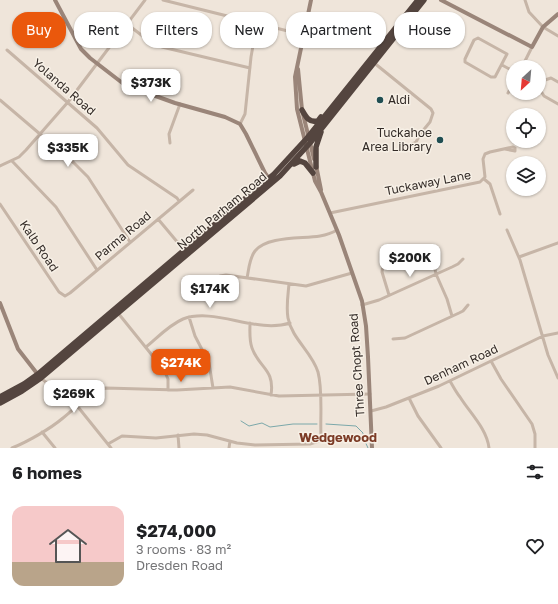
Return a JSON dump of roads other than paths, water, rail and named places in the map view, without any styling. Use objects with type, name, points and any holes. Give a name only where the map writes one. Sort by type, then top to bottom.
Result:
[{"type":"highway","name":"North Parham Road","points":[[271,181],[323,127],[418,0]]},
{"type":"highway","name":"North Parham Road","points":[[0,403],[22,391],[288,167],[334,104],[372,62],[424,0]]},
{"type":"highway","points":[[302,110],[307,119],[314,121],[319,120],[334,104]]},
{"type":"highway","points":[[316,166],[316,147],[323,127]]},
{"type":"highway","points":[[288,167],[301,161],[307,164],[312,174]]},
{"type":"highway","name":"North Parham Road","points":[[0,397],[39,376]]},
{"type":"main road","points":[[55,0],[82,49],[97,64],[120,81],[131,88],[225,117],[240,124],[271,181]]},
{"type":"main road","name":"Three Chopt Road","points":[[309,12],[311,0]]},
{"type":"main road","points":[[441,0],[532,47],[543,27],[558,14]]},
{"type":"main road","name":"Three Chopt Road","points":[[301,48],[295,77],[296,104],[320,180],[321,192]]},
{"type":"main road","name":"Three Chopt Road","points":[[298,65],[302,110],[312,174],[338,230],[362,305],[366,326],[372,448]]},
{"type":"main road","points":[[0,303],[16,344],[23,356],[39,376]]},
{"type":"street","points":[[133,16],[145,0]]},
{"type":"street","points":[[164,0],[220,14]]},
{"type":"street","points":[[526,0],[529,12],[543,27],[558,36]]},
{"type":"street","points":[[133,29],[149,41],[162,47],[250,68]]},
{"type":"street","points":[[478,38],[506,53],[507,55],[502,65],[494,78],[465,63],[464,60],[474,40],[478,38]]},
{"type":"street","points":[[526,60],[532,47]]},
{"type":"street","points":[[0,166],[23,154],[68,102],[109,48]]},
{"type":"street","points":[[240,124],[245,114],[253,48]]},
{"type":"street","name":"Yolanda Road","points":[[7,50],[103,133],[128,165],[177,198],[179,201]]},
{"type":"street","points":[[372,62],[431,109],[433,113],[430,122],[421,132],[416,142],[407,147]]},
{"type":"street","points":[[502,65],[506,67]]},
{"type":"street","points":[[546,80],[552,78],[558,82]]},
{"type":"street","points":[[546,97],[558,104]]},
{"type":"street","points":[[0,100],[88,177],[130,242]]},
{"type":"street","points":[[170,143],[169,134],[180,104]]},
{"type":"street","name":"Tuckaway Lane","points":[[330,213],[480,182],[484,179],[485,172],[483,159],[485,154],[504,149]]},
{"type":"street","points":[[12,161],[56,207],[97,270]]},
{"type":"street","points":[[484,179],[490,184],[500,214]]},
{"type":"street","name":"Parma Road","points":[[65,296],[192,190]]},
{"type":"street","name":"Kalb Road","points":[[0,204],[59,292],[65,296]]},
{"type":"street","points":[[158,219],[186,252]]},
{"type":"street","points":[[247,278],[251,258],[262,245],[276,241],[319,236],[338,230]]},
{"type":"street","points":[[507,230],[519,257],[543,336],[558,378]]},
{"type":"street","points":[[519,257],[558,243]]},
{"type":"street","points":[[427,250],[432,255],[436,274],[447,299],[452,316]]},
{"type":"street","points":[[362,305],[372,303],[389,296],[458,264],[463,259]]},
{"type":"street","points":[[383,263],[382,272],[389,296]]},
{"type":"street","points":[[220,276],[225,275],[310,286],[352,274]]},
{"type":"street","points":[[108,444],[122,436],[156,438],[200,434],[248,445],[260,446],[310,444],[319,441],[321,437],[320,382],[314,364],[290,323],[287,310],[289,284]]},
{"type":"street","points":[[393,339],[405,338],[463,311],[468,305]]},
{"type":"street","points":[[117,311],[166,373],[168,390]]},
{"type":"street","points":[[146,347],[176,322],[189,317],[206,316],[275,326],[290,323]]},
{"type":"street","points":[[189,317],[194,334],[209,363],[213,388]]},
{"type":"street","points":[[250,323],[250,340],[252,348],[271,379],[271,395]]},
{"type":"street","name":"Denham Road","points":[[371,411],[409,398],[450,381],[543,336],[558,333]]},
{"type":"street","points":[[491,361],[501,379],[532,424],[535,434],[535,448]]},
{"type":"street","points":[[39,376],[50,386],[66,395],[77,406],[111,448]]},
{"type":"street","points":[[450,381],[483,431],[489,448]]},
{"type":"street","points":[[12,448],[62,420],[94,392],[106,388],[168,390],[230,387],[284,396],[370,394]]},
{"type":"street","points":[[409,398],[418,416],[441,448]]},
{"type":"street","points":[[42,432],[55,448]]},
{"type":"street","points":[[178,435],[179,448]]},
{"type":"street","points":[[229,448],[230,441]]},
{"type":"waterway","points":[[241,421],[249,426],[262,423],[270,427],[293,424],[317,424]]},
{"type":"waterway","points":[[326,424],[356,426],[363,433],[363,437],[368,448]]},
{"type":"place","name":"Aldi","points":[[380,100]]},
{"type":"place","name":"Tuckahoe Area Library","points":[[440,140]]},
{"type":"district","name":"Wedgewood","points":[[338,437]]}]
